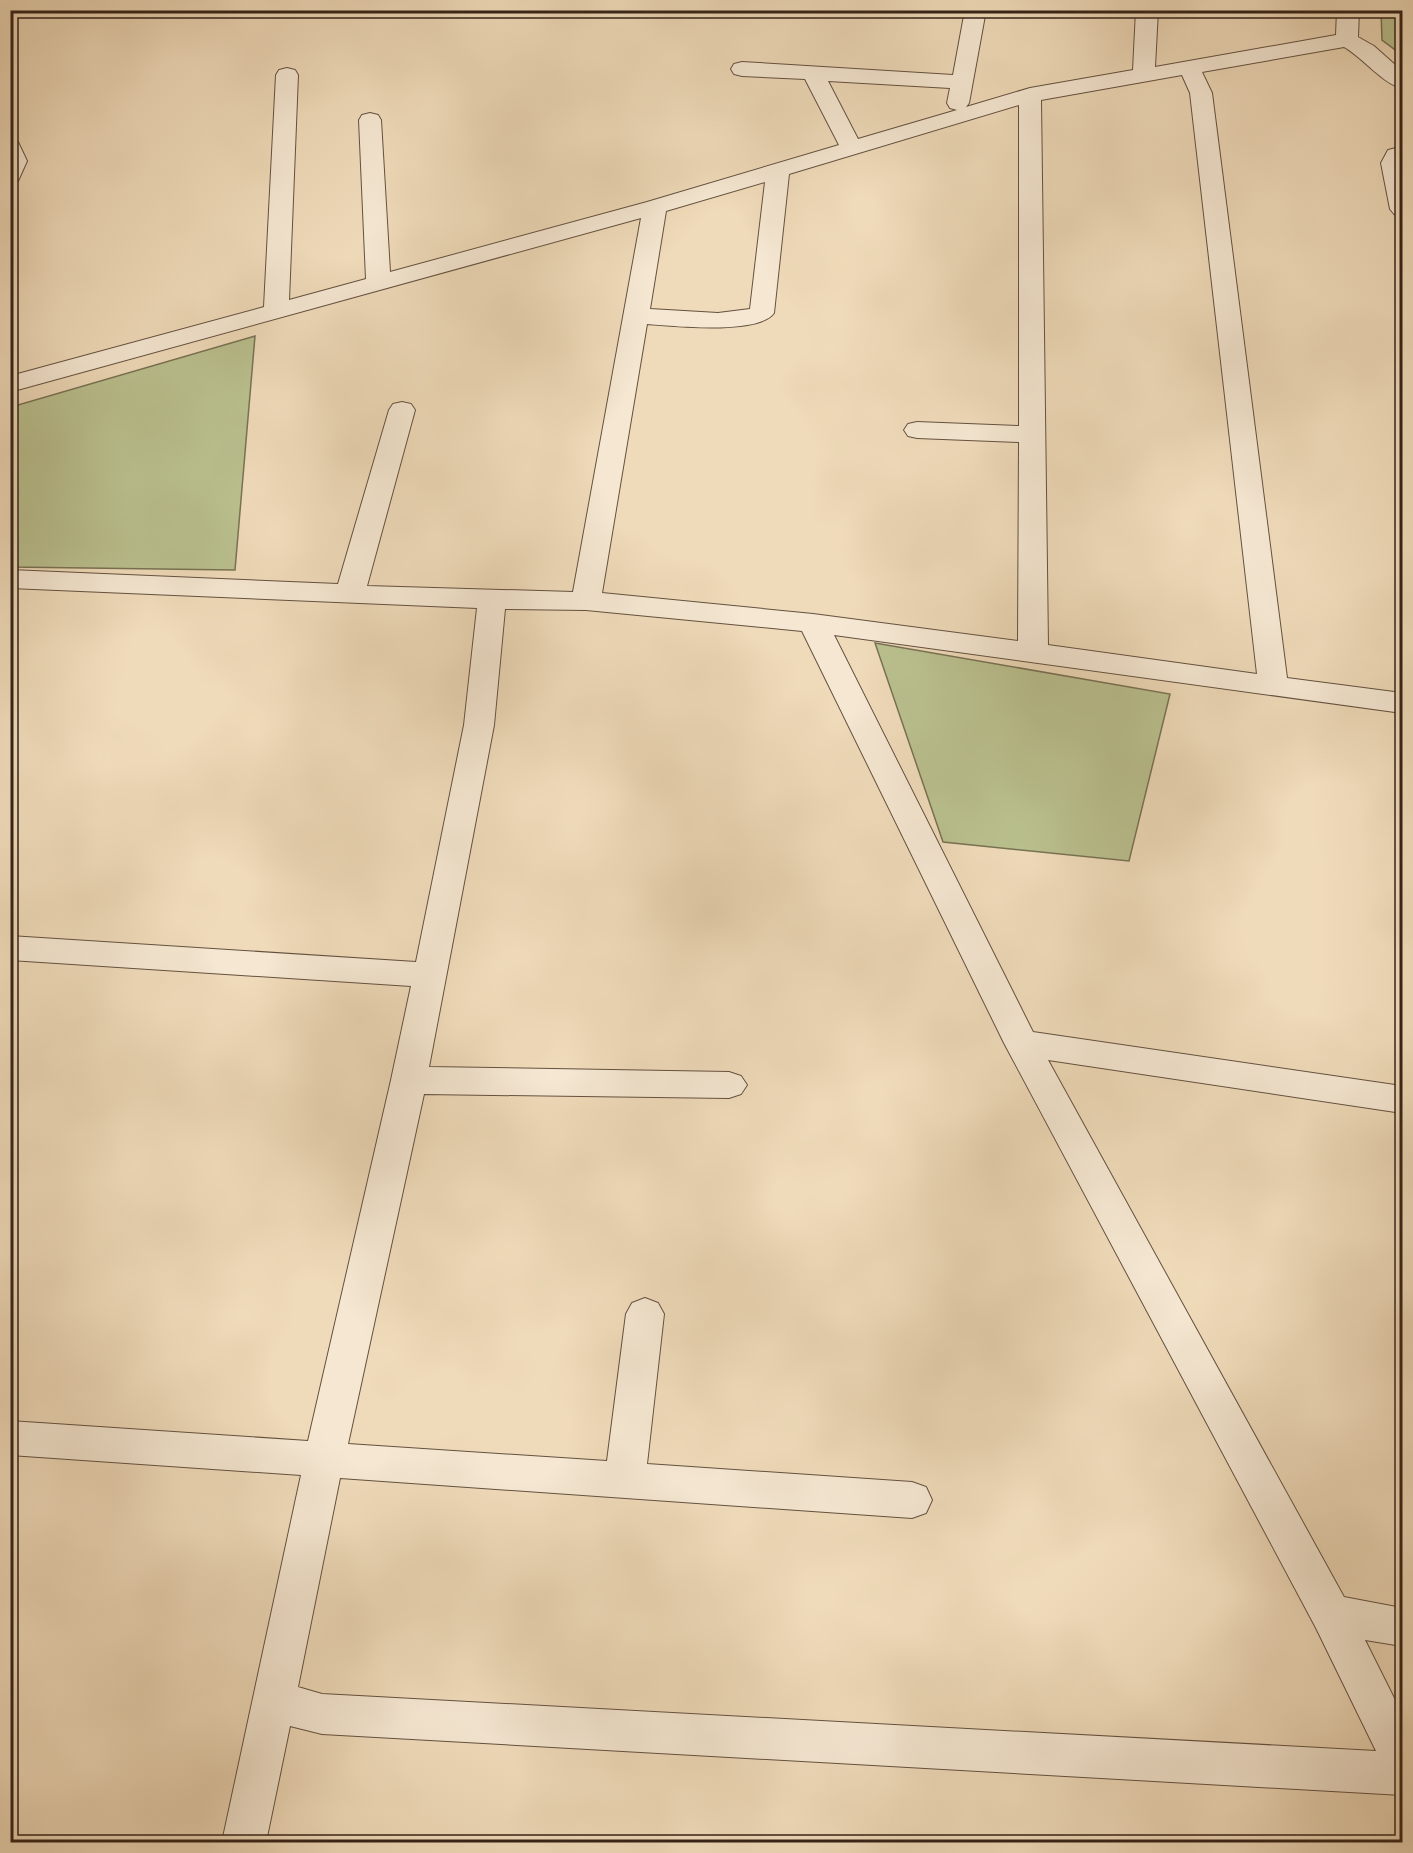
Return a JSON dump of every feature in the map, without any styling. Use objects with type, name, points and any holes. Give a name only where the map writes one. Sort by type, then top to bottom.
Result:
[{"type":"street","points":[[955,118],[976,10]]},
{"type":"street","points":[[1144,76],[1147,10]]},
{"type":"street","points":[[1347,40],[1348,10]]},
{"type":"street","points":[[10,384],[655,207],[1030,95],[1347,40],[1366,51],[1402,82]]},
{"type":"street","points":[[1188,68],[1201,93],[1273,685]]},
{"type":"street","points":[[742,69],[962,82]]},
{"type":"street","points":[[813,73],[852,148]]},
{"type":"street","points":[[276,311],[287,75]]},
{"type":"street","points":[[1030,95],[1033,652]]},
{"type":"street","points":[[370,120],[378,283]]},
{"type":"street","points":[[10,147],[15,161],[10,176]]},
{"type":"street","points":[[1402,155],[1396,155],[1393,163],[1402,209]]},
{"type":"street","points":[[636,316],[730,320],[762,313],[778,170]]},
{"type":"street","points":[[586,601],[655,207]]},
{"type":"street","points":[[350,594],[402,410]]},
{"type":"street","points":[[917,430],[1032,434]]},
{"type":"street","points":[[10,579],[492,600],[586,601],[813,623],[1402,703]]},
{"type":"street","points":[[244,1842],[272,1701],[409,1080],[430,975],[478,725],[492,600]]},
{"type":"street","points":[[813,623],[1020,1043],[1331,1614],[1402,1759]]},
{"type":"street","points":[[10,948],[430,975]]},
{"type":"street","points":[[1020,1043],[1402,1099]]},
{"type":"street","points":[[409,1080],[729,1085]]},
{"type":"street","points":[[625,1480],[645,1314]]},
{"type":"street","points":[[10,1438],[912,1500]]},
{"type":"street","points":[[1331,1614],[1402,1627]]},
{"type":"street","points":[[272,1701],[322,1714],[1402,1774]]},
{"type":"green space","points":[[1381,11],[1402,11],[1402,55],[1382,40]]},
{"type":"green space","points":[[255,336],[235,570],[11,567],[11,407]]},
{"type":"green space","points":[[875,643],[1170,694],[1129,861],[943,842]]}]
